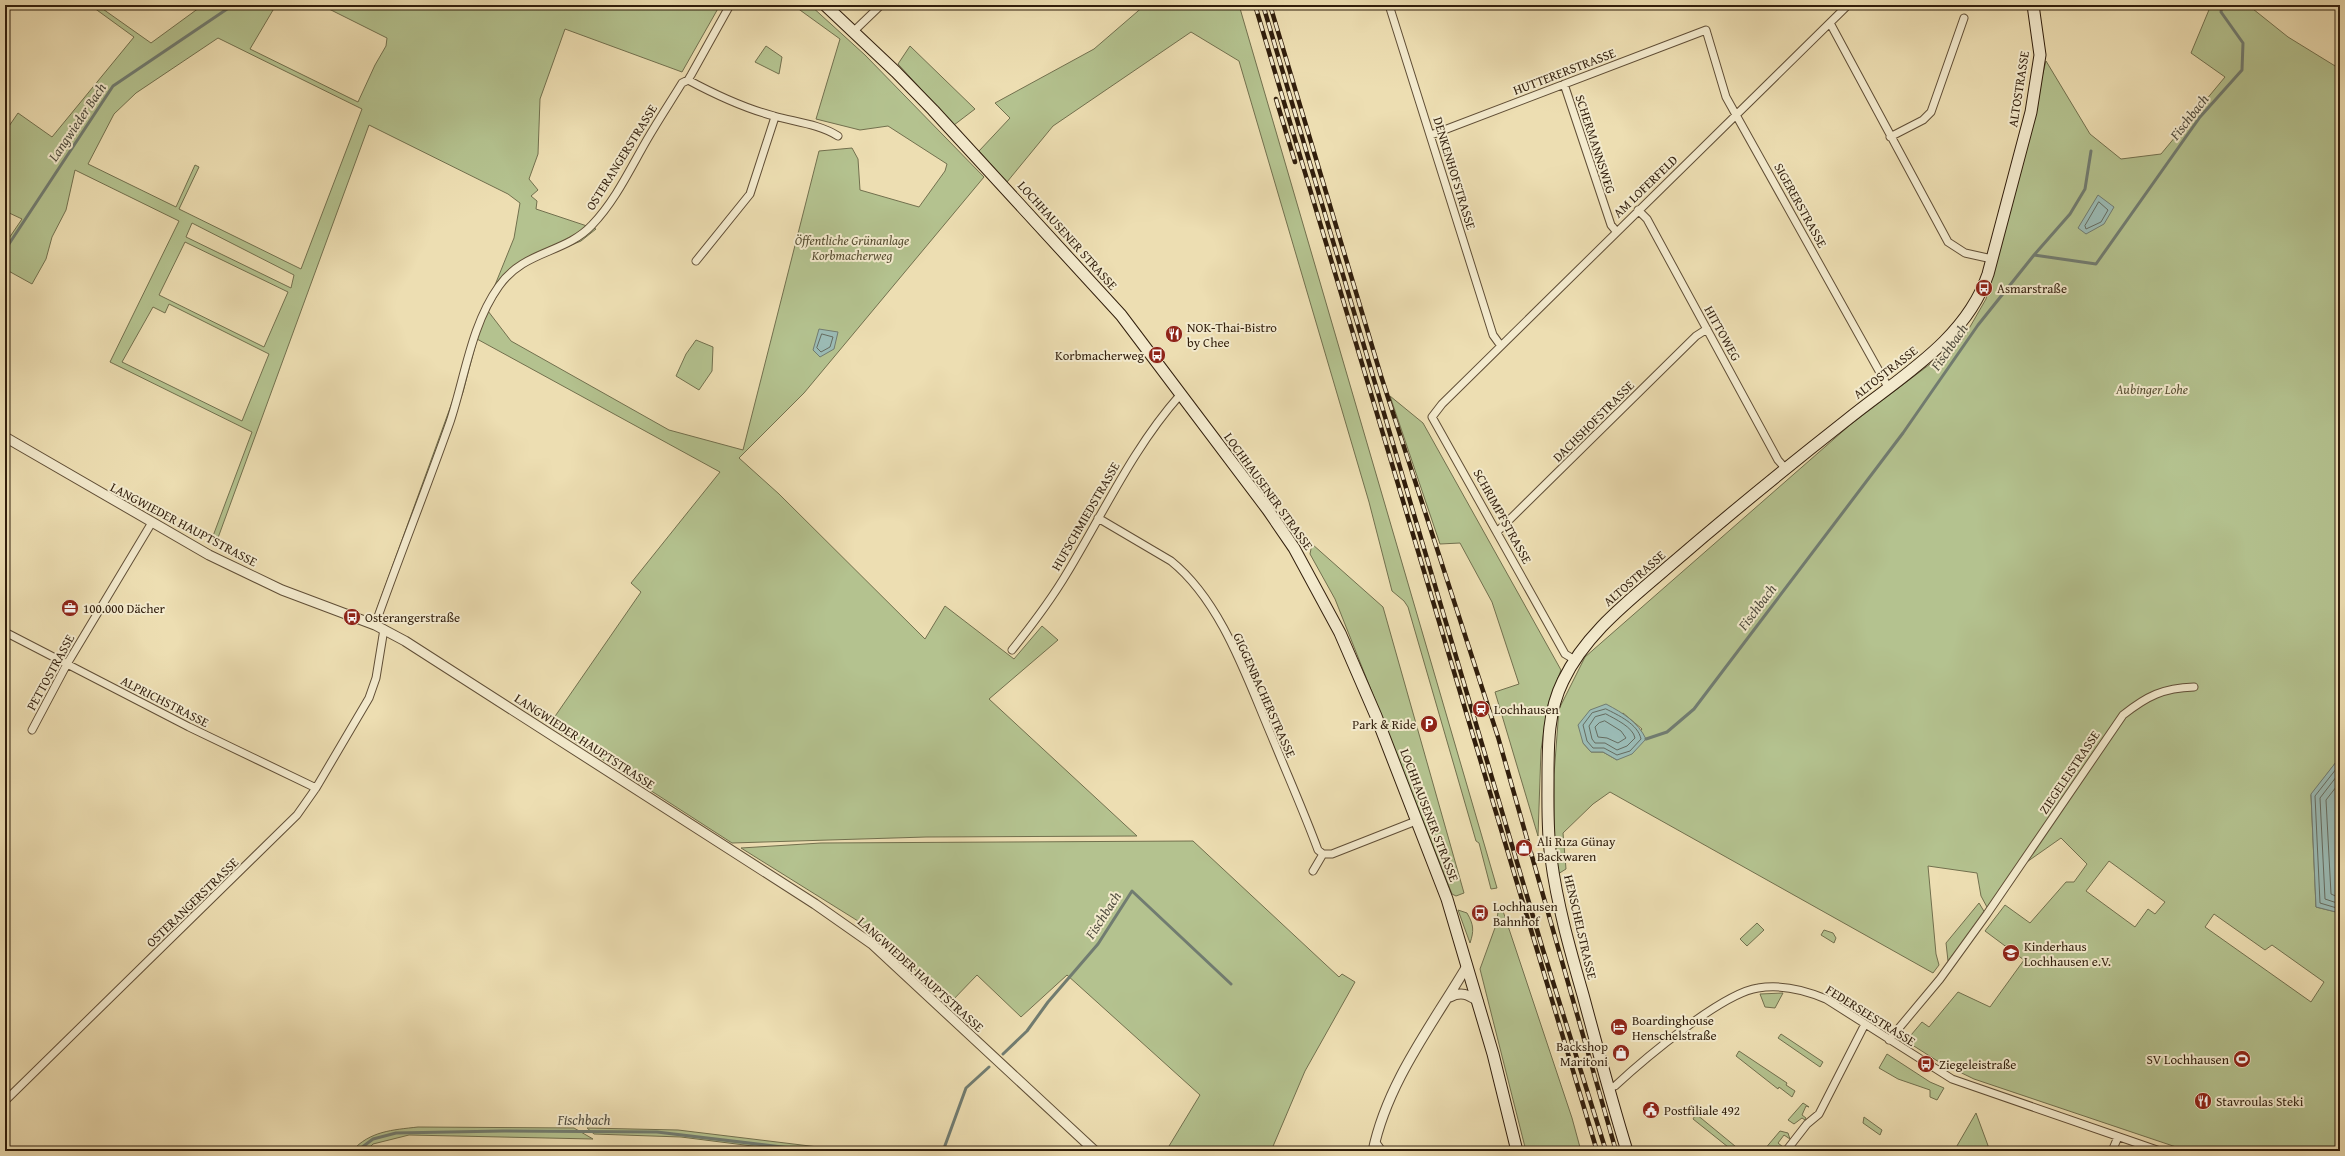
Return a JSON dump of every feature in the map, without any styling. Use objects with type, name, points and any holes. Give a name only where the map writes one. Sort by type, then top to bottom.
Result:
[{"type":"main road","name":"LOCHHAUSENER STRASSE","points":[[825,5],[854,31],[933,110],[1122,316],[1268,510],[1307,570],[1340,633],[1376,716],[1447,899],[1478,1001],[1517,1151]]},
{"type":"main road","name":"ALTOSTRASSE","points":[[1575,660],[1591,637],[1611,617],[1709,531],[1785,468],[1958,330],[1980,296],[1992,259],[2032,105],[2040,55],[2033,5]]},
{"type":"main road","name":"HENSCHELSTRASSE","points":[[1575,660],[1553,704],[1551,718],[1548,765],[1550,855],[1556,890],[1574,962],[1608,1088],[1627,1151]]},
{"type":"street","name":"OSTERANGERSTRASSE","points":[[375,625],[450,422],[474,338],[487,306],[499,286],[515,268],[530,258],[579,237],[592,225],[615,194],[682,83],[688,80],[730,5]]},
{"type":"street","points":[[854,31],[881,5]]},
{"type":"street","name":"DENKENHOFSTRASSE","points":[[1388,5],[1431,135],[1493,336],[1500,346]]},
{"type":"street","name":"AM LOFERFELD","points":[[1461,386],[1616,231],[1848,5]]},
{"type":"street","points":[[1890,138],[1923,120],[1931,112],[1964,18]]},
{"type":"street","points":[[1830,23],[1890,138],[1948,242],[1965,253],[1992,259]]},
{"type":"street","name":"HUTTERERSTRASSE","points":[[1431,135],[1706,30]]},
{"type":"street","name":"SIGERERSTRASSE","points":[[1706,30],[1726,96],[1888,387]]},
{"type":"street","points":[[688,80],[735,104],[775,117],[827,129],[838,136]]},
{"type":"street","name":"SCHERMANNSWEG","points":[[1564,84],[1611,225],[1616,231]]},
{"type":"street","points":[[696,261],[750,194],[775,117]]},
{"type":"street","name":"HITTOWEG","points":[[1638,210],[1647,219],[1778,460],[1785,468]]},
{"type":"street","name":"DACHSHOFSTRASSE","points":[[1498,532],[1696,336],[1707,329]]},
{"type":"street","name":"SCHRIMPFSTRASSE","points":[[1461,386],[1432,416],[1565,654],[1575,660]]},
{"type":"street","name":"HUFSCHMIEDSTRASSE","points":[[1012,650],[1045,607],[1129,464],[1155,424],[1180,395]]},
{"type":"street","name":"LANGWIEDER HAUPTSTRASSE","points":[[5,437],[151,524],[209,555],[282,590],[384,629],[460,675],[847,925],[872,944],[1095,1151]]},
{"type":"street","name":"GIGGENBACHERSTRASSE","points":[[1098,518],[1171,561],[1182,570],[1199,589],[1239,659],[1318,850],[1323,854]]},
{"type":"street","name":"PETTOSTRASSE","points":[[32,730],[66,664],[151,524]]},
{"type":"street","name":"OSTERANGERSTRASSE","points":[[5,1101],[290,824],[316,788],[369,698],[376,678],[384,629]]},
{"type":"street","name":"ALPRICHSTRASSE","points":[[5,632],[188,727],[316,788]]},
{"type":"street","name":"ZIEGELEISTRASSE","points":[[1889,1040],[1940,979],[1987,914],[2123,715],[2138,702],[2155,693],[2174,688],[2194,687]]},
{"type":"street","points":[[1313,871],[1323,854],[1332,854],[1416,821]]},
{"type":"street","points":[[1373,1151],[1386,1104],[1430,1026],[1450,997],[1467,966]]},
{"type":"street","name":"FEDERSEESTRASSE","points":[[1608,1088],[1615,1086],[1692,1024],[1736,995],[1756,988],[1788,988],[1811,992],[1826,999],[1939,1072],[1969,1086],[2160,1151]]},
{"type":"street","points":[[1450,997],[1460,993],[1467,994],[1478,1001]]},
{"type":"street","points":[[1786,1151],[1807,1124],[1819,1114],[1865,1024]]},
{"type":"street","points":[[2112,1151],[2118,1137]]},
{"type":"street","points":[[1375,1141],[1382,1151]]},
{"type":"green space","name":"Öffentliche Grünanlage Korbmacherweg","points":[[90,5],[101,5],[100,7],[151,43],[203,5],[276,5],[250,49],[358,102],[375,65],[386,46],[387,38],[321,5],[720,5],[682,72],[565,29],[540,99],[538,154],[529,179],[538,190],[531,196],[537,201],[536,209],[596,229],[581,241],[531,262],[517,271],[502,287],[488,311],[511,341],[669,430],[743,450],[819,151],[852,148],[858,159],[860,190],[919,207],[945,171],[947,164],[888,126],[860,130],[816,119],[840,39],[793,5],[810,5],[865,55],[984,177],[804,393],[739,458],[779,494],[925,639],[945,606],[1014,659],[1042,626],[1058,640],[989,699],[1137,836],[926,837],[732,843],[549,725],[641,592],[631,583],[720,472],[477,339],[463,392],[381,618],[375,614],[493,290],[514,238],[520,203],[508,194],[369,125],[215,546],[210,544],[252,432],[110,362],[179,221],[75,170],[66,210],[52,237],[46,259],[32,284],[5,269],[5,244],[22,219],[5,211],[5,132],[18,113],[52,137],[134,37]],"holes":[[[218,38],[362,109],[301,269],[179,209],[199,167],[195,165],[176,207],[88,164],[114,114],[136,93]],[[192,223],[294,275],[291,288],[186,237]],[[185,242],[288,292],[264,347],[159,295]],[[169,304],[269,354],[242,421],[122,362],[153,307],[165,313]]]},
{"type":"green space","points":[[1145,5],[1239,5],[1497,888],[1491,889],[1479,843],[1476,841],[1408,607],[1404,601],[1392,591],[1369,502],[1239,61],[1191,32],[1053,126],[1007,182],[979,151],[1010,118],[995,103],[1094,49]]},
{"type":"green space","name":"Aubinger Lohe","points":[[2211,5],[2248,5],[2288,37],[2340,69],[2340,757],[2311,795],[2316,907],[2340,913],[2340,1151],[2188,1151],[1974,1079],[1939,1062],[1906,1041],[1922,1022],[1929,1027],[1958,992],[1990,1007],[2024,960],[1985,931],[2005,905],[2030,923],[2066,882],[2074,882],[2087,864],[2061,838],[2014,871],[1988,909],[1981,896],[1977,873],[1928,866],[1936,954],[1939,965],[1933,973],[1610,792],[1593,804],[1563,833],[1566,869],[1558,874],[1554,837],[1554,775],[1559,709],[1585,657],[1850,425],[1963,339],[1986,299],[2046,61],[2090,134],[2121,159],[2161,154],[2225,77],[2191,53]],"holes":[[[1623,713],[1642,729],[1617,760],[1603,752],[1591,752],[1583,743]],[[2109,861],[2165,902],[2155,914],[2148,909],[2135,927],[2086,891]],[[2214,914],[2265,950],[2272,945],[2324,982],[2311,1002],[2205,927]]]},
{"type":"green space","points":[[766,46],[782,57],[779,74],[755,62]]},
{"type":"green space","points":[[910,46],[975,109],[954,125],[898,64]]},
{"type":"green space","points":[[696,340],[713,347],[712,371],[699,390],[676,376],[686,354]]},
{"type":"green space","points":[[1390,396],[1423,423],[1561,670],[1548,705],[1541,750],[1538,836],[1495,692],[1519,684],[1492,602],[1460,543],[1440,544]]},
{"type":"green space","points":[[1312,544],[1383,607],[1464,893],[1456,896],[1452,894],[1335,599],[1310,554]]},
{"type":"green space","points":[[1193,841],[1339,977],[1342,974],[1355,982],[1305,1071],[1271,1151],[1166,1151],[1200,1095],[1067,975],[1021,1017],[977,975],[951,1002],[866,926],[741,848],[821,843]]},
{"type":"green space","points":[[1979,903],[1985,913],[1948,961],[1946,943]]},
{"type":"green space","points":[[1501,905],[1572,1118],[1581,1151],[1526,1151],[1480,969],[1496,925],[1499,906]]},
{"type":"green space","points":[[1458,910],[1467,913],[1471,921],[1473,931],[1470,943]]},
{"type":"green space","points":[[1757,923],[1764,930],[1747,946],[1740,939]]},
{"type":"green space","points":[[1824,930],[1833,933],[1836,938],[1834,943],[1821,935]]},
{"type":"green space","points":[[1783,993],[1775,1008],[1765,1007],[1760,994]]},
{"type":"green space","points":[[1781,1034],[1823,1062],[1820,1067],[1778,1038]]},
{"type":"green space","points":[[1739,1051],[1787,1083],[1786,1085],[1795,1091],[1792,1097],[1779,1087],[1778,1089],[1736,1056]]},
{"type":"green space","points":[[1887,1054],[1930,1082],[1944,1088],[1937,1100],[1930,1097],[1930,1090],[1898,1079],[1879,1068]]},
{"type":"green space","points":[[1803,1103],[1809,1107],[1806,1106],[1802,1115],[1806,1118],[1805,1120],[1802,1118],[1794,1124],[1788,1120]]},
{"type":"green space","points":[[1976,1113],[1990,1151],[1954,1151]]},
{"type":"green space","points":[[1696,1114],[1741,1151],[1733,1151],[1693,1119]]},
{"type":"green space","points":[[1864,1117],[1882,1130],[1880,1135],[1863,1123]]},
{"type":"green space","points":[[418,1127],[574,1128],[593,1139],[409,1135],[373,1144],[366,1151],[352,1151],[359,1144],[374,1135]]},
{"type":"green space","points":[[587,1128],[678,1130],[851,1151],[792,1151],[681,1137],[594,1134]]},
{"type":"green space","points":[[1780,1131],[1788,1133],[1790,1139],[1784,1135],[1778,1143],[1783,1147],[1781,1150],[1776,1146],[1771,1151],[1764,1150]]},
{"type":"water","points":[[2098,195],[2114,207],[2104,224],[2086,234],[2078,228]]},
{"type":"water","points":[[819,329],[838,332],[834,349],[820,357],[813,350]]},
{"type":"water","points":[[1606,704],[1629,718],[1639,728],[1646,739],[1632,754],[1617,760],[1603,752],[1591,752],[1583,743],[1578,725],[1590,710]]},
{"type":"water","points":[[2340,757],[2340,913],[2316,907],[2311,794]]},
{"type":"waterway","name":"Langwieder Bach","points":[[5,250],[113,86],[233,5]]},
{"type":"waterway","name":"Fischbach","points":[[1646,739],[1667,732],[1694,709],[1903,433],[1978,325],[2034,255],[2096,264],[2200,117],[2242,70],[2243,43],[2221,12],[2222,5]]},
{"type":"waterway","points":[[2034,255],[2070,214],[2085,189],[2091,151]]},
{"type":"waterway","name":"Fischbach","points":[[1003,1054],[1027,1031],[1048,1002],[1098,944],[1132,891],[1231,984]]},
{"type":"waterway","points":[[943,1151],[966,1088],[989,1067]]},
{"type":"waterway","name":"Fischbach","points":[[357,1151],[373,1139],[396,1133],[503,1131],[657,1132],[815,1151]]},
{"type":"railway","points":[[1255,5],[1597,1151]]},
{"type":"railway","points":[[1263,5],[1543,950],[1606,1151]]},
{"type":"railway","points":[[1270,5],[1381,376],[1498,737],[1616,1151]]},
{"type":"railway","points":[[1276,99],[1295,162]]},
{"type":"place","name":"Asmarstraße","points":[[1984,288]]},
{"type":"place","name":"NOK-Thai-Bistro by Chee","points":[[1174,334]]},
{"type":"place","name":"Korbmacherweg","points":[[1157,355]]},
{"type":"place","name":"100.000 Dächer","points":[[70,608]]},
{"type":"place","name":"Osterangerstraße","points":[[352,617]]},
{"type":"place","name":"Lochhausen","points":[[1481,709]]},
{"type":"place","name":"Park & Ride","points":[[1429,724]]},
{"type":"place","name":"Ali Rıza Günay Backwaren","points":[[1524,848]]},
{"type":"place","name":"Lochhausen Bahnhof","points":[[1480,913]]},
{"type":"place","name":"Kinderhaus Lochhausen e.V.","points":[[2011,953]]},
{"type":"place","name":"Boardinghouse Henschelstraße","points":[[1619,1027]]},
{"type":"place","name":"Backshop Maritoni","points":[[1621,1053]]},
{"type":"place","name":"SV Lochhausen","points":[[2242,1059]]},
{"type":"place","name":"Ziegeleistraße","points":[[1926,1064]]},
{"type":"place","name":"Stavroulas Steki","points":[[2203,1101]]},
{"type":"place","name":"Postfiliale 492","points":[[1651,1110]]}]
